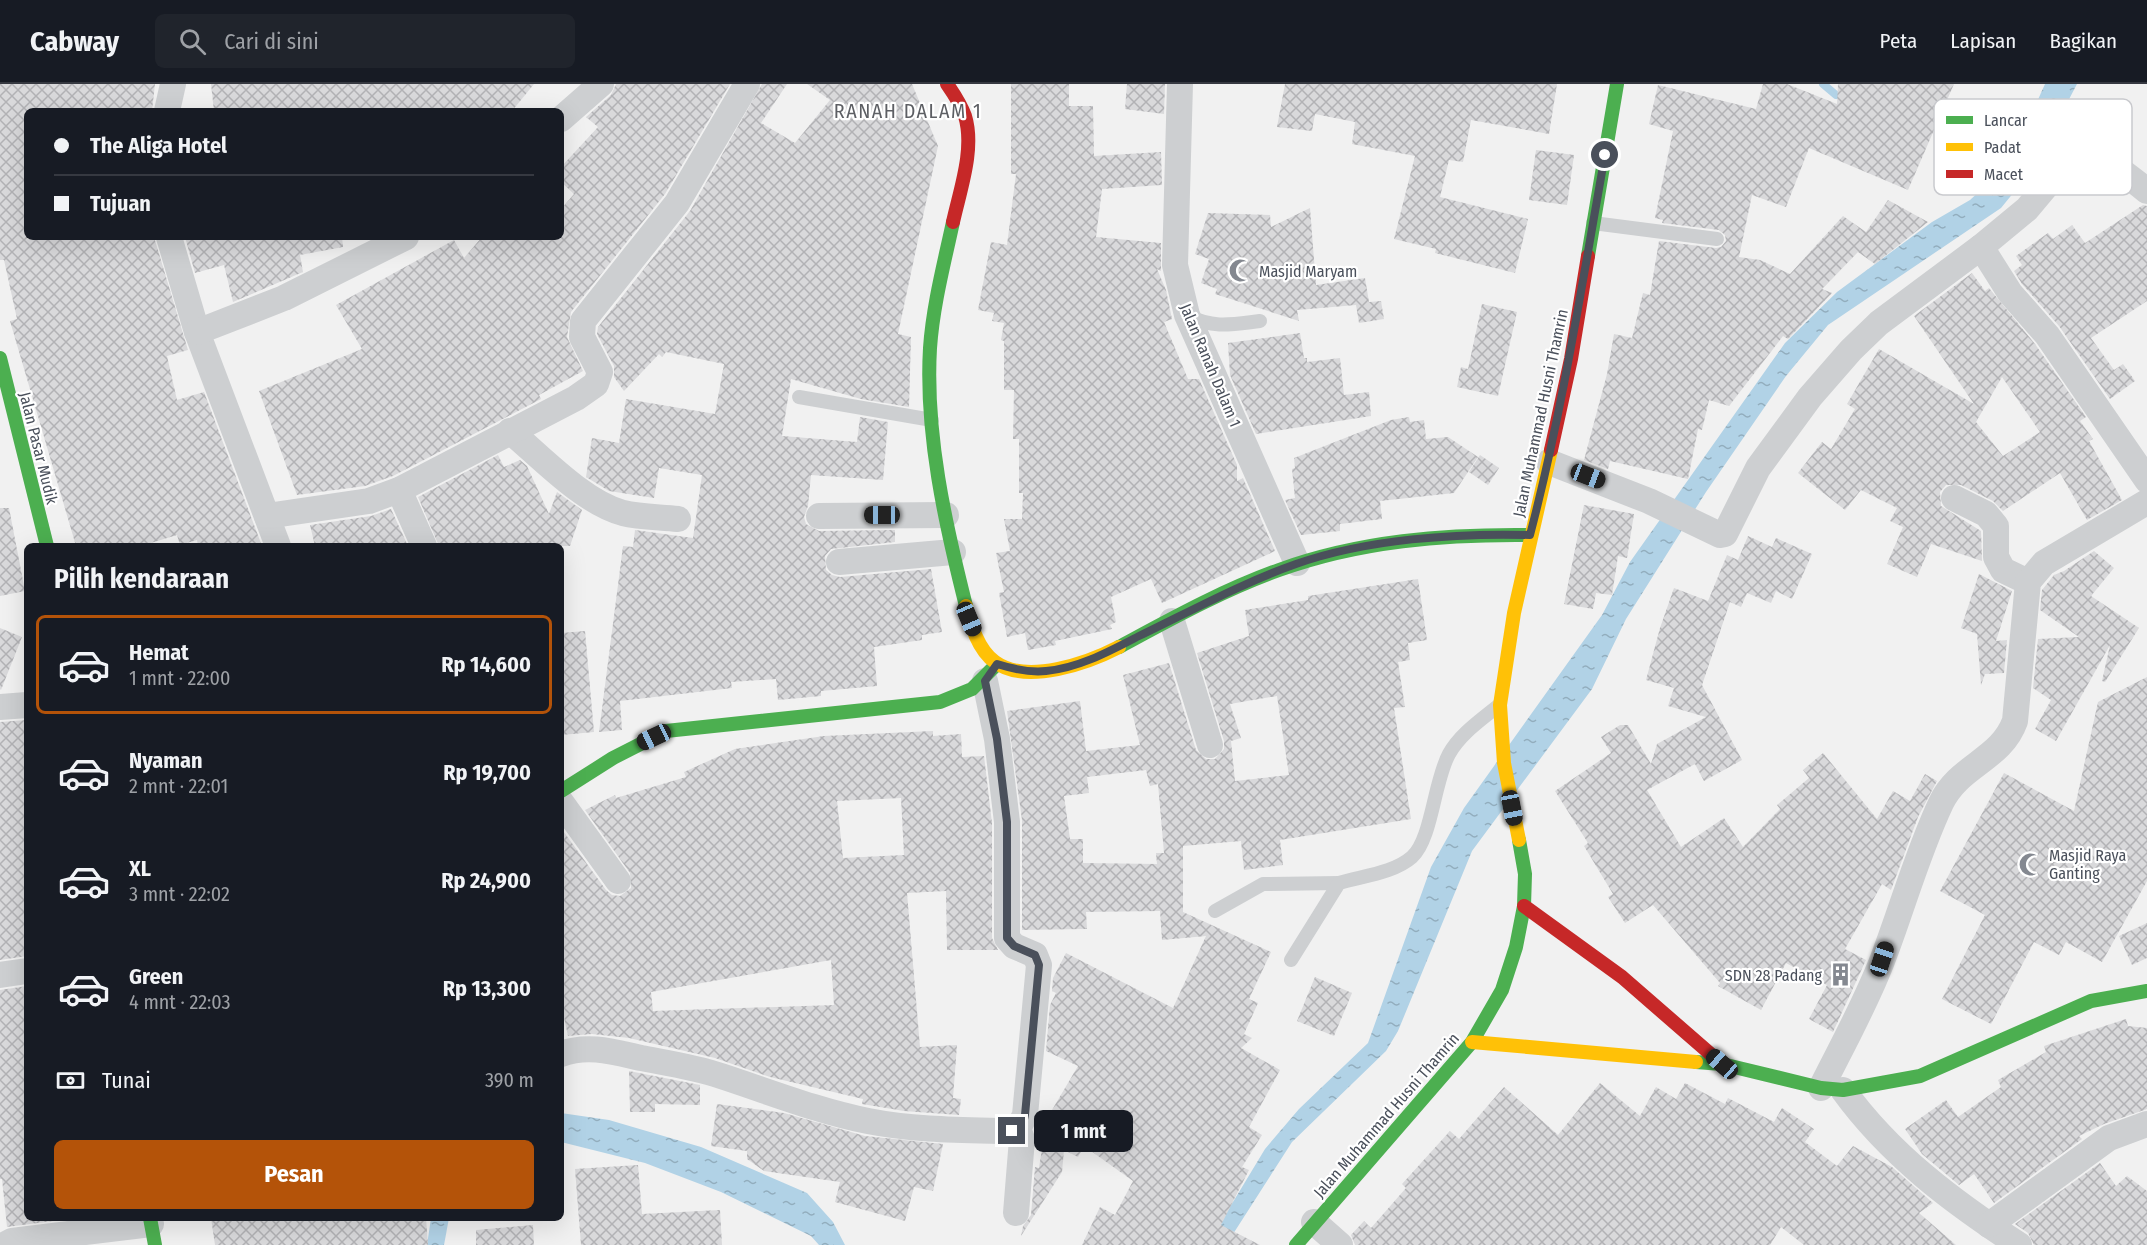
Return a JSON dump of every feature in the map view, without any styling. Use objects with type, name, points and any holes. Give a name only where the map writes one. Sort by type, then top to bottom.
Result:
[{"type":"street","points":[[168,108],[173,84]]},
{"type":"street","points":[[564,115],[600,84]]},
{"type":"street","points":[[267,516],[369,501],[399,490],[576,398],[599,380],[599,367],[582,337],[583,321],[677,203],[747,84]]},
{"type":"street","points":[[947,84],[967,123],[968,150],[931,333],[930,373],[934,420],[953,552],[969,619],[991,673],[1007,822],[1007,938],[1014,946],[1035,955],[1039,965],[1025,1115],[1018,1129],[1022,1139],[1016,1213]]},
{"type":"street","name":"Jalan Ranah Dalam 1","points":[[1180,84],[1175,265],[1187,315],[1297,563]]},
{"type":"street","name":"Jalan Muhammad Husni Thamrin","points":[[1296,1245],[1472,1042],[1502,990],[1516,946],[1524,906],[1525,874],[1504,763],[1500,705],[1514,613],[1530,535],[1549,462],[1571,359],[1617,84]]},
{"type":"street","points":[[2132,179],[2147,190]]},
{"type":"street","points":[[1549,462],[1649,501],[1720,535],[1726,533],[1758,468],[1809,397],[1851,350],[1879,323],[1981,247],[2027,209],[2039,195]]},
{"type":"street","points":[[170,240],[197,332],[277,543]]},
{"type":"street","points":[[197,332],[284,298],[400,240]]},
{"type":"street","points":[[1981,247],[2010,293],[2047,335],[2147,480]]},
{"type":"street","name":"Jalan Pasar Mudik","points":[[0,358],[45,543]]},
{"type":"street","points":[[510,431],[583,492],[602,504],[624,513],[678,519]]},
{"type":"street","points":[[399,490],[423,543]]},
{"type":"street","points":[[1954,498],[1986,513],[1996,526],[1996,557],[2003,570],[2028,582]]},
{"type":"street","points":[[1832,1089],[1904,893],[1941,803],[1952,783],[1999,748],[2010,736],[2015,721],[2028,582],[2044,563],[2147,502]]},
{"type":"street","points":[[819,516],[946,515]]},
{"type":"street","points":[[564,789],[622,753],[666,731],[940,702],[964,694],[991,673],[1018,670],[1046,671],[1078,663],[1297,563],[1409,540],[1471,533],[1530,535]]},
{"type":"street","points":[[839,562],[953,552]]},
{"type":"street","points":[[1172,621],[1210,745]]},
{"type":"street","points":[[0,706],[24,705]]},
{"type":"street","points":[[564,806],[618,881]]},
{"type":"street","points":[[1524,906],[1622,977],[1722,1064]]},
{"type":"street","points":[[0,975],[24,971]]},
{"type":"street","points":[[1472,1042],[1722,1064],[1832,1089],[1883,1084],[1920,1076],[2091,1001],[2147,992]]},
{"type":"street","points":[[564,1053],[574,1049],[591,1048],[668,1063],[719,1075],[797,1102],[869,1121],[916,1128],[1004,1131],[1018,1129]]},
{"type":"street","points":[[1832,1089],[1908,1162],[1958,1204],[2019,1245]]},
{"type":"street","points":[[1989,1225],[2109,1138],[2147,1124]]},
{"type":"street","points":[[1314,1222],[1341,1245]]},
{"type":"street","points":[[4,1245],[12,1241],[152,1229]]},
{"type":"lane","points":[[1593,223],[1717,239]]},
{"type":"lane","points":[[1187,315],[1204,324],[1213,325],[1260,321]]},
{"type":"lane","points":[[799,397],[934,420]]},
{"type":"lane","points":[[1215,911],[1263,884],[1339,883],[1400,866],[1413,856],[1422,843],[1441,774],[1450,753],[1464,734],[1500,705]]},
{"type":"lane","points":[[1291,960],[1339,883]]},
{"type":"water","points":[[2045,84],[2077,84],[2069,99],[2038,99]]},
{"type":"water","points":[[1975,195],[2012,195],[2001,208],[1828,325],[1786,376],[1706,492],[1626,619],[1592,689],[1472,851],[1398,1031],[1386,1051],[1292,1142],[1226,1245],[1207,1245],[1265,1149],[1299,1109],[1368,1043],[1431,867],[1464,808],[1602,615],[1630,562],[1785,343],[1837,292],[1932,222]]},
{"type":"water","points":[[564,1113],[609,1120],[701,1147],[807,1193],[833,1222],[845,1245],[819,1245],[811,1236],[721,1192],[645,1163],[564,1143]]},
{"type":"water","points":[[431,1221],[448,1221],[444,1245],[427,1245]]},
{"type":"building","points":[[0,84],[155,84],[152,108],[24,108],[24,240],[155,240],[188,350],[167,356],[177,400],[204,392],[261,543],[198,543],[197,540],[179,543],[177,535],[151,543],[75,543],[10,321],[17,319],[4,260],[0,260]]},
{"type":"building","points":[[211,84],[534,84],[514,108],[214,108]]},
{"type":"building","points":[[616,84],[730,84],[665,194],[571,312],[567,337],[583,371],[539,395],[541,399],[393,476],[365,486],[297,495],[259,391],[362,349],[336,305],[454,240],[464,258],[479,240],[564,240],[564,206],[574,194],[564,185],[564,164],[598,127],[586,117],[611,95]]},
{"type":"building","points":[[762,84],[787,84],[761,123],[795,143],[830,100],[807,84],[912,84],[938,146],[898,334],[911,337],[909,407],[861,399],[791,379],[782,436],[857,442],[860,417],[888,422],[883,480],[811,475],[808,506],[804,517],[806,524],[819,531],[895,530],[895,542],[831,549],[825,556],[826,570],[840,577],[931,569],[942,632],[922,635],[922,640],[874,647],[877,686],[821,691],[821,696],[778,700],[776,679],[731,682],[732,688],[620,701],[622,730],[599,732],[623,546],[633,547],[635,530],[693,538],[702,475],[659,468],[654,498],[609,491],[586,477],[592,438],[619,443],[626,399],[715,414],[724,364],[666,352],[662,357],[659,354],[624,391],[614,377],[614,366],[597,334],[598,327],[690,211]]},
{"type":"building","points":[[1011,84],[1069,84],[1069,106],[1093,106],[1094,156],[1161,152],[1162,185],[1102,189],[1096,237],[1161,243],[1161,271],[1157,269],[1166,290],[1172,319],[1164,322],[1188,379],[1199,379],[1237,465],[1237,481],[1243,478],[1275,551],[1162,603],[1151,579],[1111,597],[1116,622],[1110,625],[1112,629],[1055,641],[1056,645],[1028,650],[1025,633],[1007,637],[999,593],[1004,592],[996,553],[1010,551],[1004,519],[1022,519],[1023,493],[1019,493],[1019,439],[1013,439],[1014,390],[1004,390],[1004,341],[1001,340],[1004,323],[992,321],[994,313],[978,310],[991,242],[1007,245],[1016,174],[1011,174]]},
{"type":"building","points":[[1127,84],[1165,84],[1164,114],[1125,109]]},
{"type":"building","points":[[1285,84],[1557,84],[1549,134],[1471,120],[1463,162],[1449,160],[1440,197],[1528,219],[1515,273],[1435,253],[1436,249],[1394,239],[1415,156],[1352,144],[1355,122],[1315,114],[1312,131],[1277,127]]},
{"type":"building","points":[[1763,84],[1787,84],[1837,104],[1838,84],[1954,84],[1947,99],[1934,99],[1934,130],[1908,190],[1809,148],[1786,207],[1752,195],[1739,257],[1760,260],[1790,274],[1843,216],[1866,232],[1888,200],[1928,222],[1875,264],[1858,252],[1822,289],[1832,293],[1788,339],[1783,336],[1729,406],[1709,400],[1702,430],[1698,429],[1688,479],[1610,461],[1608,469],[1584,460],[1607,374],[1614,334],[1632,338],[1643,293],[1650,295],[1659,241],[1716,248],[1721,247],[1726,241],[1725,235],[1719,230],[1662,223],[1663,220],[1655,218],[1673,131],[1649,124],[1658,85],[1756,109]]},
{"type":"building","points":[[1536,150],[1574,155],[1567,205],[1529,200]]},
{"type":"building","points":[[2143,205],[2147,206],[2147,301],[2091,338],[2114,370],[2123,364],[2135,381],[2110,399],[2059,326],[2022,284],[2014,271],[2022,265],[2016,256],[2048,233],[2053,239],[2072,225],[2085,243]]},
{"type":"building","points":[[1310,208],[1316,285],[1365,278],[1369,302],[1381,301],[1384,319],[1359,323],[1356,305],[1297,310],[1299,321],[1215,294],[1217,289],[1201,283],[1209,259],[1195,254],[1208,213],[1270,215],[1271,227]]},
{"type":"building","points":[[186,240],[342,240],[343,247],[300,255],[303,272],[233,302],[224,265],[195,273]]},
{"type":"building","points":[[1972,273],[1985,291],[1989,288],[2035,344],[2086,417],[2080,421],[2093,439],[2089,441],[2122,500],[2087,520],[2060,473],[2003,511],[1993,501],[1961,485],[1946,485],[1940,492],[1941,506],[1981,531],[1982,561],[1931,544],[1917,577],[1887,564],[1903,527],[1890,521],[1897,508],[1861,490],[1845,510],[1798,473],[1822,442],[1831,449],[1855,409],[1847,404],[1879,349],[1974,404],[1914,316]],"holes":[[[2002,377],[2040,432],[2003,456],[1976,422]]]},
{"type":"building","points":[[1482,304],[1517,312],[1498,396],[1457,387],[1461,367],[1468,369]]},
{"type":"building","points":[[1300,333],[1304,358],[1307,358],[1307,362],[1340,358],[1344,395],[1369,392],[1371,416],[1256,434],[1230,375],[1228,343]]},
{"type":"building","points":[[1409,417],[1410,422],[1424,420],[1426,439],[1448,437],[1478,457],[1454,493],[1380,501],[1382,519],[1340,524],[1340,531],[1301,535],[1285,500],[1295,498],[1292,469],[1295,468],[1294,458],[1391,420]]},
{"type":"building","points":[[498,455],[504,467],[520,460],[527,466],[549,514],[557,492],[582,510],[570,546],[564,546],[564,543],[438,543],[418,497]]},
{"type":"building","points":[[1480,455],[1499,468],[1488,485],[1469,472]]},
{"type":"building","points":[[1584,505],[1634,514],[1627,558],[1618,556],[1612,595],[1596,593],[1593,609],[1564,604]]},
{"type":"building","points":[[0,508],[9,508],[24,591],[0,596]]},
{"type":"building","points":[[391,509],[407,543],[314,543],[310,525],[371,516]]},
{"type":"building","points":[[1748,536],[1772,547],[1776,538],[1812,554],[1792,599],[1776,591],[1771,603],[1747,593],[1741,607],[1730,602],[1702,685],[1742,760],[1704,781],[1695,764],[1647,790],[1681,847],[1724,818],[1743,847],[1780,809],[1777,805],[1809,778],[1803,770],[1823,753],[1877,819],[1893,791],[1910,801],[1925,774],[1937,781],[1918,817],[1891,890],[1882,884],[1845,949],[1866,960],[1833,1032],[1809,1019],[1827,985],[1786,963],[1761,1010],[1718,986],[1720,983],[1653,905],[1625,923],[1608,897],[1613,894],[1584,846],[1588,843],[1555,791],[1611,753],[1601,737],[1620,725],[1628,725],[1651,764],[1657,744],[1706,717],[1668,706],[1674,688],[1646,680],[1674,588],[1708,601],[1727,555],[1738,560]]},
{"type":"building","points":[[2094,551],[2114,568],[2091,596],[2139,628],[2105,682],[2102,681],[2110,645],[2056,741],[2035,729],[2051,700],[2033,688],[2038,639],[2079,637],[2040,610],[2042,590],[2054,575]]},
{"type":"building","points":[[1979,574],[2012,591],[1996,641],[2007,640],[2004,673],[1985,674],[1981,685],[1977,634],[1961,628]]},
{"type":"building","points":[[1418,579],[1427,640],[1408,643],[1410,660],[1398,662],[1405,707],[1394,708],[1411,819],[1280,840],[1283,865],[1244,870],[1241,841],[1183,846],[1183,912],[1271,952],[1249,999],[1258,1003],[1244,1034],[1252,1038],[1241,1048],[1280,1070],[1249,1127],[1262,1135],[1242,1167],[1249,1170],[1221,1225],[1260,1245],[1082,1245],[1100,1207],[1115,1215],[1133,1181],[1084,1146],[1078,1157],[1064,1150],[1062,1172],[1021,1236],[1023,1226],[1031,1215],[1035,1167],[1039,1168],[1048,1110],[1052,1110],[1078,1066],[1046,1051],[1050,1005],[1056,993],[1052,991],[1053,978],[1066,953],[1173,1008],[1206,936],[1162,940],[1160,911],[1086,912],[1087,929],[1022,930],[1022,820],[1007,711],[1080,701],[1086,751],[1140,745],[1123,675],[1169,663],[1196,750],[1206,759],[1215,759],[1224,749],[1224,741],[1197,653],[1249,636],[1245,610],[1308,600],[1308,596]],"holes":[[[1277,696],[1289,775],[1235,781],[1231,741],[1241,738],[1230,704]],[[1146,770],[1150,786],[1158,784],[1164,853],[1156,853],[1157,864],[1083,863],[1083,839],[1070,839],[1064,796],[1089,793],[1087,777]]]},
{"type":"building","points":[[0,628],[22,637],[1,690],[0,689]]},
{"type":"building","points":[[585,631],[594,732],[564,735],[564,633]]},
{"type":"building","points":[[2147,677],[2147,881],[2102,962],[2066,942],[2059,955],[2034,942],[1991,1024],[1942,999],[1985,915],[1940,891],[2004,773],[2074,811],[2098,702]]},
{"type":"building","points":[[24,720],[24,956],[0,960],[0,722]]},
{"type":"building","points":[[933,731],[933,736],[961,734],[962,757],[984,756],[992,823],[992,938],[998,950],[947,950],[946,891],[907,893],[920,1047],[957,1045],[953,1098],[961,1099],[959,1115],[904,1111],[862,1104],[863,1099],[770,1077],[715,1058],[629,1038],[592,1034],[568,1036],[564,1018],[564,832],[606,890],[612,895],[620,896],[631,888],[630,873],[585,810],[615,795],[616,798],[686,777],[684,772],[735,749],[824,736]],"holes":[[[901,798],[904,855],[843,858],[837,801]],[[831,960],[834,1005],[653,1011],[651,992]]]},
{"type":"building","points":[[2147,923],[2147,958],[2132,965],[2119,936]]},
{"type":"building","points":[[1315,977],[1352,993],[1334,1036],[1297,1021]]},
{"type":"building","points":[[24,986],[24,1221],[53,1221],[7,1227],[2,1179],[0,1179],[0,990]]},
{"type":"building","points":[[2126,1019],[2128,1026],[2147,1028],[2147,1109],[2104,1124],[2079,1136],[2082,1139],[1994,1203],[1974,1174],[1959,1185],[1922,1154],[1905,1129],[1946,1100],[1958,1117],[2001,1087],[1998,1080],[2046,1052],[2044,1046]]},
{"type":"building","points":[[629,1071],[700,1085],[700,1105],[655,1104],[655,1112],[630,1112]]},
{"type":"building","points":[[1600,1083],[1640,1116],[1656,1087],[1676,1099],[1685,1083],[1725,1104],[1728,1098],[1774,1122],[1782,1108],[1814,1129],[1805,1142],[1837,1166],[1853,1146],[1892,1167],[1933,1203],[1919,1213],[1956,1245],[1804,1245],[1781,1227],[1770,1245],[1355,1245],[1351,1235],[1364,1221],[1371,1228],[1406,1188],[1402,1184],[1450,1131],[1459,1139],[1504,1087],[1558,1135]]},
{"type":"building","points":[[717,1104],[784,1113],[865,1136],[943,1144],[933,1191],[914,1187],[905,1221],[835,1202],[840,1182],[764,1171],[747,1159],[747,1151],[711,1146]]},
{"type":"building","points":[[2100,1163],[2116,1186],[2127,1176],[2147,1191],[2147,1245],[2034,1245],[2028,1233],[2015,1224]]},
{"type":"building","points":[[638,1165],[642,1214],[720,1210],[722,1245],[581,1245],[575,1169]]},
{"type":"building","points":[[211,1221],[426,1221],[428,1245],[215,1245]]},
{"type":"building","points":[[533,1225],[534,1245],[476,1245],[476,1230]]},
{"type":"waterway","points":[[1823,84],[1836,95],[1847,96]]},
{"type":"traffic: fast","points":[[1588,256],[1617,84]]},
{"type":"traffic: fast","points":[[953,222],[934,316],[929,380],[938,478],[966,606]]},
{"type":"traffic: fast","points":[[0,358],[46,543]]},
{"type":"traffic: fast","points":[[1119,647],[1238,587],[1309,560],[1403,541],[1466,536],[1530,535]]},
{"type":"traffic: fast","points":[[564,789],[613,758],[666,731],[940,702],[972,689],[997,664]]},
{"type":"traffic: fast","points":[[1296,1245],[1472,1042],[1502,990],[1516,947],[1524,906],[1525,874],[1519,840]]},
{"type":"traffic: fast","points":[[1696,1062],[1722,1064],[1821,1088],[1843,1090],[1920,1076],[2091,1001],[2147,991]]},
{"type":"traffic: fast","points":[[151,1221],[155,1245]]},
{"type":"traffic: slow","points":[[1519,840],[1504,763],[1500,705],[1514,613],[1551,450]]},
{"type":"traffic: slow","points":[[966,606],[973,629],[984,651],[995,662],[1008,669],[1024,672],[1057,669],[1075,665],[1119,647]]},
{"type":"traffic: slow","points":[[1472,1042],[1696,1062]]},
{"type":"traffic: jam","points":[[947,84],[965,116],[968,129],[965,169],[953,222]]},
{"type":"traffic: jam","points":[[1551,450],[1571,359],[1588,256]]},
{"type":"traffic: jam","points":[[1524,906],[1622,977],[1722,1064]]},
{"type":"place","name":"Masjid Maryam","points":[[1241,271]]},
{"type":"place","name":"Masjid Raya Ganting","points":[[2031,864]]},
{"type":"place","name":"SDN 28 Padang","points":[[1840,975]]},
{"type":"district","name":"RANAH DALAM 1","points":[[908,111]]},
{"type":"route","points":[[1012,1131],[1023,1124],[1025,1115],[1040,976],[1035,955],[1014,946],[1007,938],[1007,822],[997,739],[985,681],[997,664],[1018,670],[1046,671],[1089,661],[1247,584],[1297,563],[1409,540],[1471,533],[1530,535],[1549,462],[1571,359],[1605,155]]}]
